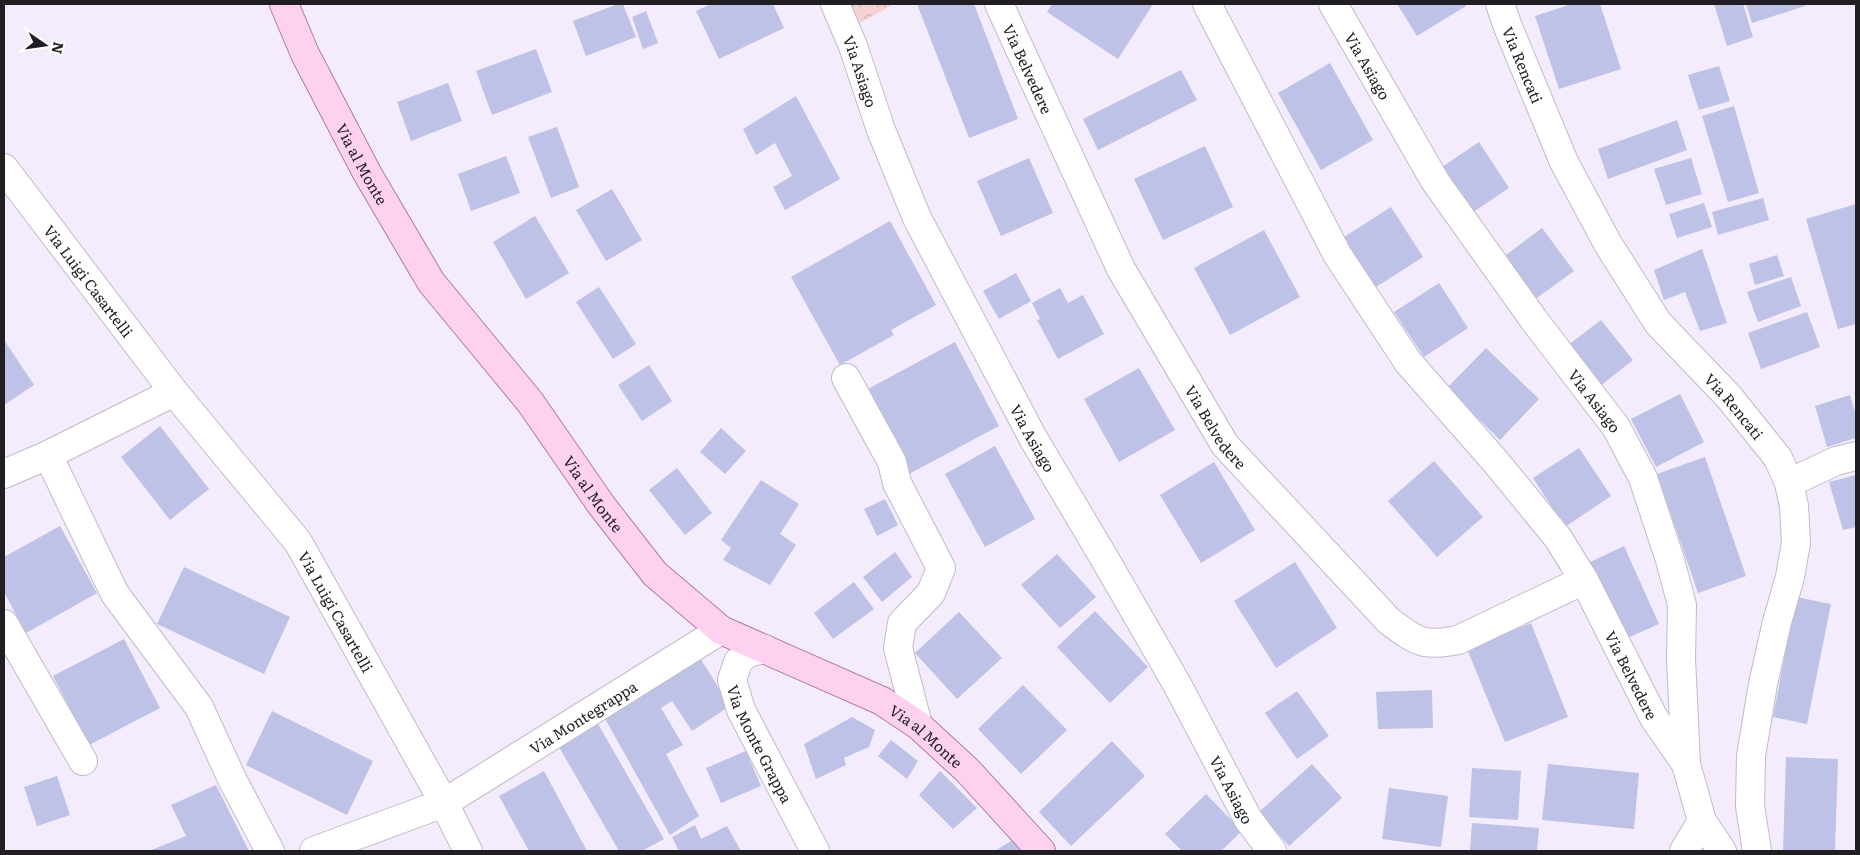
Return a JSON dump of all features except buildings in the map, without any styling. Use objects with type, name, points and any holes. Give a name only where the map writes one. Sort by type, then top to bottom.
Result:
[{"type":"main road","name":"Via al Monte","points":[[284,4],[305,54],[367,174],[431,282],[530,402],[602,506],[656,574],[721,630],[882,701],[918,725],[967,770],[1041,851]]},
{"type":"street","name":"Via Asiago","points":[[836,4],[853,46],[881,130],[917,218],[1033,438],[1178,686],[1248,819],[1272,851]]},
{"type":"street","name":"Via Belvedere","points":[[999,4],[1121,269],[1225,445],[1389,621],[1413,639],[1436,644],[1458,640],[1584,580]]},
{"type":"street","name":"Via Belvedere","points":[[1207,4],[1337,254],[1408,362],[1495,461],[1558,538],[1584,580],[1654,718],[1686,764]]},
{"type":"street","name":"Via Asiago","points":[[1333,4],[1435,181],[1534,320],[1616,427],[1642,478],[1670,560],[1682,605],[1681,659],[1686,764],[1702,821]]},
{"type":"street","name":"Via Rencati","points":[[1500,4],[1564,162],[1608,244],[1658,323],[1729,397],[1778,458],[1789,483],[1794,506],[1796,542],[1790,576],[1763,684],[1751,756],[1750,806],[1757,851]]},
{"type":"street","name":"Via Luigi Casartelli","points":[[4,168],[174,392],[298,542],[444,803],[468,851]]},
{"type":"street","points":[[846,378],[892,462],[897,484],[941,568],[931,593],[902,623],[898,648],[918,725]]},
{"type":"street","points":[[4,474],[48,455],[174,392]]},
{"type":"street","points":[[48,455],[115,594],[199,707],[232,779],[270,851]]},
{"type":"street","points":[[1789,483],[1836,461],[1856,456]]},
{"type":"street","points":[[4,624],[83,761]]},
{"type":"street","name":"Via Montegrappa","points":[[314,851],[444,803],[721,630]]},
{"type":"street","name":"Via Monte Grappa","points":[[765,649],[747,652],[738,662],[732,680],[741,710],[815,851]]},
{"type":"street","points":[[1684,851],[1702,821],[1722,851]]},
{"type":"green space","points":[[849,4],[894,4],[858,24]]}]
